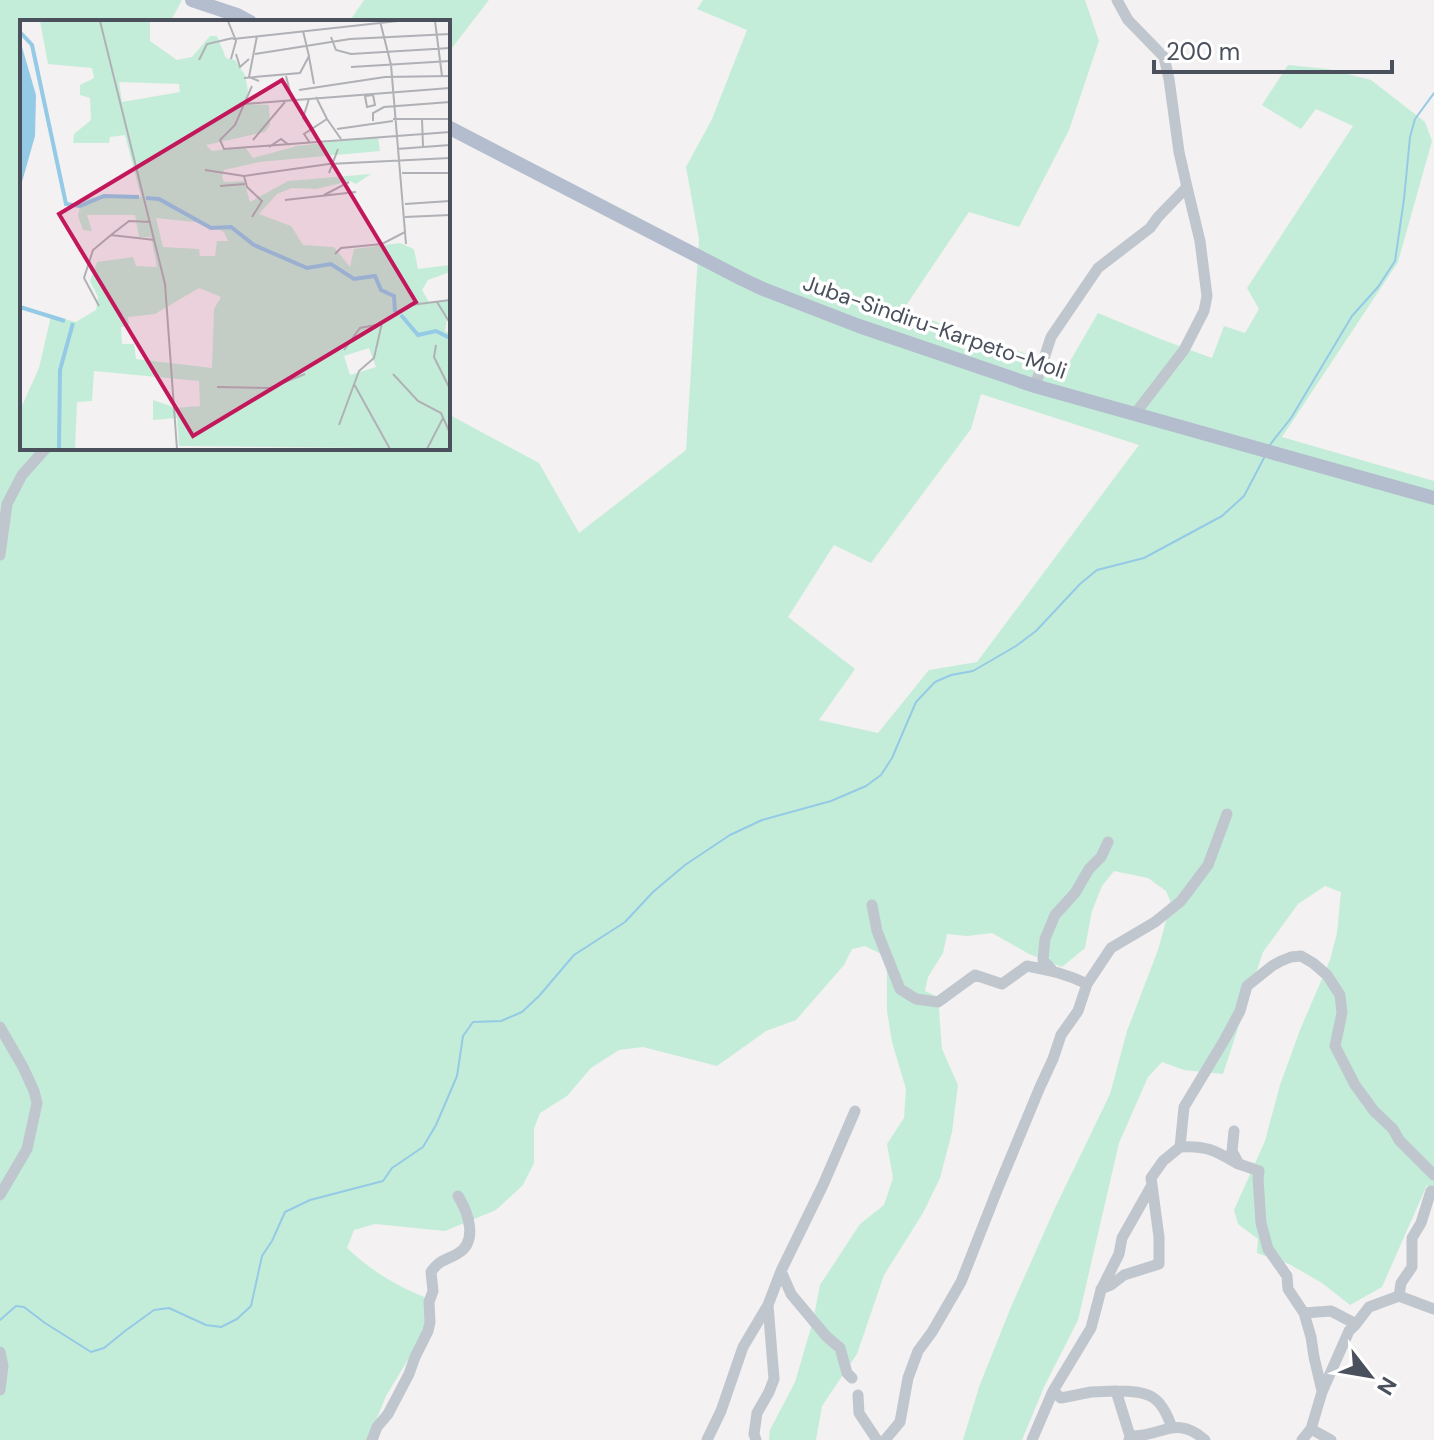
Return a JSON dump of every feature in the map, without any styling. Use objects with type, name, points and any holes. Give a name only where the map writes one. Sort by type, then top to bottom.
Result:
[{"type":"main road","points":[[192,0],[246,20]]},
{"type":"main road","name":"Juba-Sindiru-Karpeto-Moli","points":[[450,128],[763,289],[859,326],[1035,386],[1434,498]]},
{"type":"street","points":[[1117,0],[1128,20],[1164,57],[1179,152],[1200,241],[1207,296],[1204,311],[1184,350],[1134,415]]},
{"type":"street","points":[[1035,386],[1051,337],[1098,268],[1150,228],[1187,187]]},
{"type":"street","points":[[0,555],[7,504],[22,475],[44,450]]},
{"type":"street","points":[[885,1440],[900,1422],[908,1378],[918,1351],[961,1282],[1061,1035],[1078,1011],[1087,984],[1111,948],[1155,922],[1181,901],[1208,865],[1227,814]]},
{"type":"street","points":[[1052,970],[1043,960],[1045,939],[1055,915],[1075,893],[1108,842]]},
{"type":"street","points":[[872,905],[877,931],[900,989],[916,999],[938,1002],[975,975],[1002,984],[1027,966],[1052,970],[1087,984]]},
{"type":"street","points":[[1180,1147],[1184,1107],[1240,1011],[1247,986],[1281,961],[1301,956],[1327,975],[1340,995],[1342,1013],[1335,1046],[1355,1085],[1399,1140],[1434,1175]]},
{"type":"street","points":[[0,1027],[23,1067],[37,1103],[27,1149],[0,1195]]},
{"type":"street","points":[[707,1440],[721,1411],[743,1347],[768,1305],[855,1111]]},
{"type":"street","points":[[1234,1131],[1232,1151],[1239,1164]]},
{"type":"street","points":[[1101,1290],[1124,1275],[1159,1264],[1159,1237],[1151,1178],[1163,1161],[1180,1147],[1210,1149],[1259,1171],[1261,1223],[1268,1249],[1287,1276],[1288,1289],[1304,1313],[1322,1392]]},
{"type":"street","points":[[1032,1440],[1053,1391],[1091,1328],[1101,1290],[1119,1254],[1122,1238],[1152,1185]]},
{"type":"street","points":[[1399,1296],[1401,1283],[1412,1267],[1412,1238],[1421,1223],[1431,1191]]},
{"type":"street","points":[[372,1440],[409,1374],[428,1331],[429,1302],[433,1291],[431,1272],[441,1260],[461,1252],[469,1236],[469,1218],[458,1196]]},
{"type":"street","points":[[781,1271],[791,1294],[840,1348],[852,1378]]},
{"type":"street","points":[[1302,1440],[1311,1429],[1322,1392],[1349,1331],[1369,1307],[1399,1296],[1434,1309]]},
{"type":"street","points":[[756,1440],[757,1413],[774,1379],[768,1305]]},
{"type":"street","points":[[1304,1313],[1331,1311],[1356,1324]]},
{"type":"street","points":[[0,1352],[3,1366],[0,1390]]},
{"type":"street","points":[[1053,1391],[1061,1398],[1091,1392],[1142,1391],[1161,1403],[1172,1428]]},
{"type":"street","points":[[1116,1391],[1129,1438],[1180,1427],[1195,1431],[1205,1440]]},
{"type":"street","points":[[858,1395],[859,1413],[877,1440]]},
{"type":"street","points":[[1311,1429],[1331,1440]]},
{"type":"green space","points":[[0,0],[182,0],[171,20],[20,20],[20,450],[450,450],[450,415],[539,463],[579,533],[686,450],[699,239],[686,167],[712,119],[747,30],[697,9],[703,0],[1085,0],[1099,41],[1069,130],[1019,227],[969,212],[903,310],[1066,368],[1098,313],[1212,358],[1224,326],[1245,333],[1259,309],[1247,288],[1353,126],[1316,109],[1301,129],[1262,105],[1288,65],[1328,69],[1371,80],[1425,122],[1432,141],[1398,262],[1282,437],[1434,481],[1434,1191],[1427,1185],[1382,1287],[1350,1305],[1322,1283],[1289,1264],[1257,1253],[1258,1239],[1238,1224],[1234,1210],[1265,1141],[1280,1085],[1330,960],[1337,933],[1341,892],[1325,886],[1298,904],[1263,952],[1223,1074],[1184,1070],[1162,1062],[1148,1077],[1119,1143],[1078,1320],[1044,1387],[1022,1440],[963,1440],[979,1387],[1011,1307],[1110,1094],[1127,1031],[1158,950],[1171,903],[1166,891],[1148,878],[1114,871],[1102,886],[1092,911],[1085,948],[1062,967],[1029,954],[992,933],[967,936],[947,934],[943,953],[928,977],[925,991],[938,997],[942,1049],[958,1085],[952,1132],[940,1178],[923,1213],[884,1275],[857,1354],[822,1406],[816,1440],[769,1440],[770,1430],[795,1382],[820,1285],[860,1224],[884,1205],[893,1178],[887,1144],[904,1118],[906,1089],[892,1042],[887,1011],[887,967],[881,954],[865,946],[852,949],[844,965],[796,1020],[766,1031],[717,1066],[643,1047],[619,1050],[591,1068],[567,1096],[540,1113],[534,1128],[534,1163],[523,1185],[496,1210],[445,1231],[375,1224],[354,1230],[347,1248],[385,1278],[429,1299],[432,1320],[386,1396],[368,1440],[0,1440]],"holes":[[[981,394],[1139,445],[977,662],[929,670],[878,733],[819,720],[855,669],[788,617],[834,545],[871,563],[971,429]]]},
{"type":"green space","points":[[364,0],[489,0],[450,50],[450,20],[350,20]]},
{"type":"waterway","points":[[1269,446],[1291,418],[1352,316],[1378,287],[1395,261],[1410,137],[1415,119],[1434,93]]},
{"type":"waterway","points":[[0,1320],[16,1306],[24,1307],[91,1352],[104,1348],[154,1310],[169,1308],[206,1325],[221,1327],[237,1319],[251,1306],[262,1256],[285,1212],[310,1200],[383,1181],[392,1168],[423,1147],[457,1076],[463,1036],[473,1022],[501,1021],[522,1012],[574,955],[625,922],[653,892],[685,865],[730,835],[762,820],[831,801],[866,786],[881,775],[892,758],[916,702],[935,682],[973,671],[1016,646],[1036,631],[1097,570],[1144,558],[1222,516],[1244,496],[1265,456]]}]
